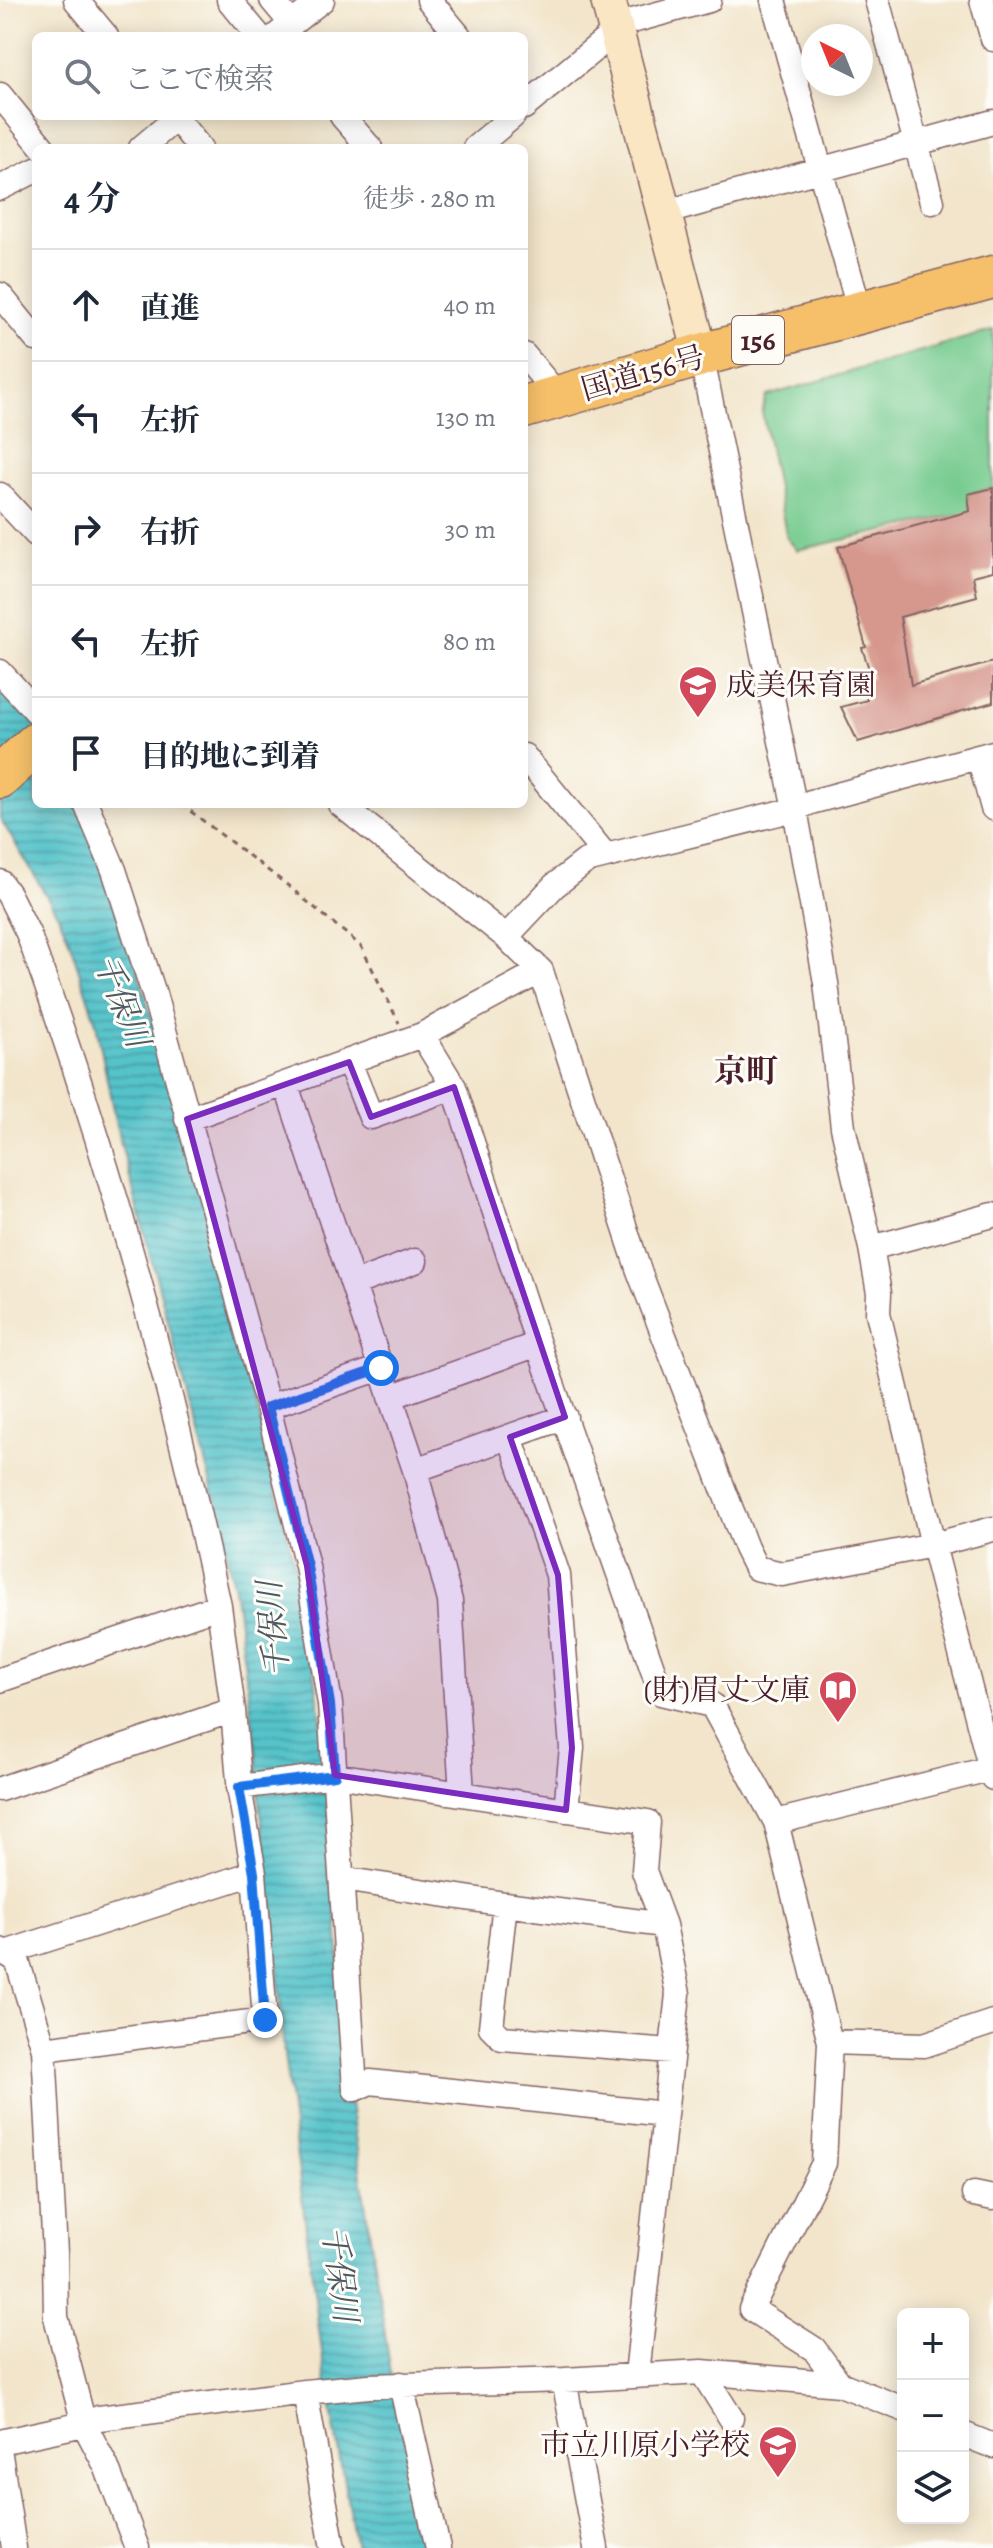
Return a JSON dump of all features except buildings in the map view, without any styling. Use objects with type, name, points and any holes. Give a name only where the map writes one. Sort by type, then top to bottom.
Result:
[{"type":"highway","name":"国道156号","points":[[542,402],[701,355],[993,277]]},
{"type":"highway","points":[[0,777],[32,748]]},
{"type":"street","points":[[76,0],[103,32]]},
{"type":"street","points":[[229,0],[256,32]]},
{"type":"street","points":[[272,0],[284,30],[322,0]]},
{"type":"street","points":[[429,0],[456,32]]},
{"type":"street","points":[[528,103],[613,19],[709,0]]},
{"type":"street","points":[[773,0],[860,312]]},
{"type":"street","points":[[877,0],[932,202]]},
{"type":"street","points":[[982,0],[993,39]]},
{"type":"street","points":[[613,19],[701,355],[795,809],[826,983],[843,1127],[871,1248],[879,1293],[878,1313],[933,1545],[992,1772],[776,1822]]},
{"type":"street","points":[[0,95],[40,144]]},
{"type":"street","points":[[146,144],[173,120]]},
{"type":"street","points":[[178,120],[197,144]]},
{"type":"street","points":[[346,120],[366,144]]},
{"type":"street","points":[[480,144],[508,120]]},
{"type":"street","points":[[663,213],[993,122]]},
{"type":"street","points":[[0,188],[32,172]]},
{"type":"street","points":[[0,295],[32,334]]},
{"type":"street","points":[[528,365],[542,402]]},
{"type":"street","points":[[0,495],[27,508]]},
{"type":"street","points":[[0,672],[32,707]]},
{"type":"street","points":[[506,937],[554,886],[586,861],[795,809],[986,755],[993,808]]},
{"type":"street","points":[[528,761],[606,856]]},
{"type":"street","points":[[88,808],[114,870],[154,994],[268,1407],[307,1566],[330,1704],[332,1776],[342,1879],[355,2089],[370,2082],[664,2114]]},
{"type":"street","points":[[345,808],[506,937],[541,971],[639,1271],[756,1568],[782,1574],[933,1545],[993,1529]]},
{"type":"street","points":[[0,882],[28,933],[122,1213],[194,1492],[219,1606],[246,1786],[265,2020],[44,2049]]},
{"type":"street","points":[[187,1119],[415,1038],[541,971]]},
{"type":"street","points":[[415,1038],[454,1087],[538,1344],[661,1693],[712,1705],[776,1822],[830,2042],[824,2163],[751,2309],[814,2349],[840,2384]]},
{"type":"street","points":[[349,1062],[371,1117],[454,1087]]},
{"type":"street","points":[[286,1085],[415,1470],[450,1601],[462,1794]]},
{"type":"street","points":[[871,1248],[993,1215]]},
{"type":"street","points":[[353,1284],[415,1261]]},
{"type":"street","points":[[390,1397],[538,1344]]},
{"type":"street","points":[[268,1407],[381,1368]]},
{"type":"street","points":[[415,1470],[565,1417]]},
{"type":"street","points":[[510,1437],[558,1575],[572,1748],[566,1810]]},
{"type":"street","points":[[0,1680],[219,1606]]},
{"type":"street","points":[[0,1789],[233,1710]]},
{"type":"street","points":[[246,1786],[332,1776],[648,1822],[644,1871],[664,1925],[678,1994],[637,2375]]},
{"type":"street","points":[[3,1952],[254,1873]]},
{"type":"street","points":[[342,1879],[664,1925]]},
{"type":"street","points":[[505,1904],[491,2027],[502,2038],[671,2051]]},
{"type":"street","points":[[3,1952],[17,1960],[44,2049],[56,2317],[84,2424],[106,2466],[137,2548]]},
{"type":"street","points":[[830,2042],[924,2045],[993,2022]]},
{"type":"street","points":[[702,2372],[731,2418]]},
{"type":"street","points":[[0,2442],[99,2418],[310,2392],[401,2384],[564,2380],[702,2372],[840,2384],[897,2407]]},
{"type":"street","points":[[564,2380],[596,2548]]},
{"type":"street","points":[[401,2384],[438,2548]]},
{"type":"street","points":[[310,2392],[333,2548]]},
{"type":"street","points":[[969,2436],[993,2446]]},
{"type":"street","points":[[0,2455],[14,2548]]},
{"type":"path","points":[[186,808],[361,946],[415,1038]]},
{"type":"highlighted area","points":[[349,1062],[371,1117],[454,1087],[565,1417],[510,1437],[558,1575],[572,1748],[566,1810],[335,1775],[307,1566],[187,1119]]},
{"type":"green space","points":[[993,330],[993,488],[968,494],[971,512],[797,550],[787,538],[762,412],[767,396]]},
{"type":"water","name":"千保川","points":[[0,677],[32,710],[32,808],[80,808],[111,877],[223,1266],[307,1617],[326,1756],[349,2097],[391,2374],[430,2548],[356,2548],[325,2376],[284,2054],[257,1756],[235,1594],[218,1511],[116,1125],[96,1023],[58,915],[0,818]]},
{"type":"place","name":"成美保育園","points":[[698,719]]},
{"type":"place","name":"(財)眉丈文庫","points":[[838,1724]]},
{"type":"place","name":"市立川原小学校","points":[[778,2479]]},
{"type":"district","name":"京町","points":[[746,1071]]},
{"type":"route","points":[[265,2020],[254,1873],[239,1787],[335,1775],[330,1704],[307,1566],[268,1407],[381,1368]]}]
